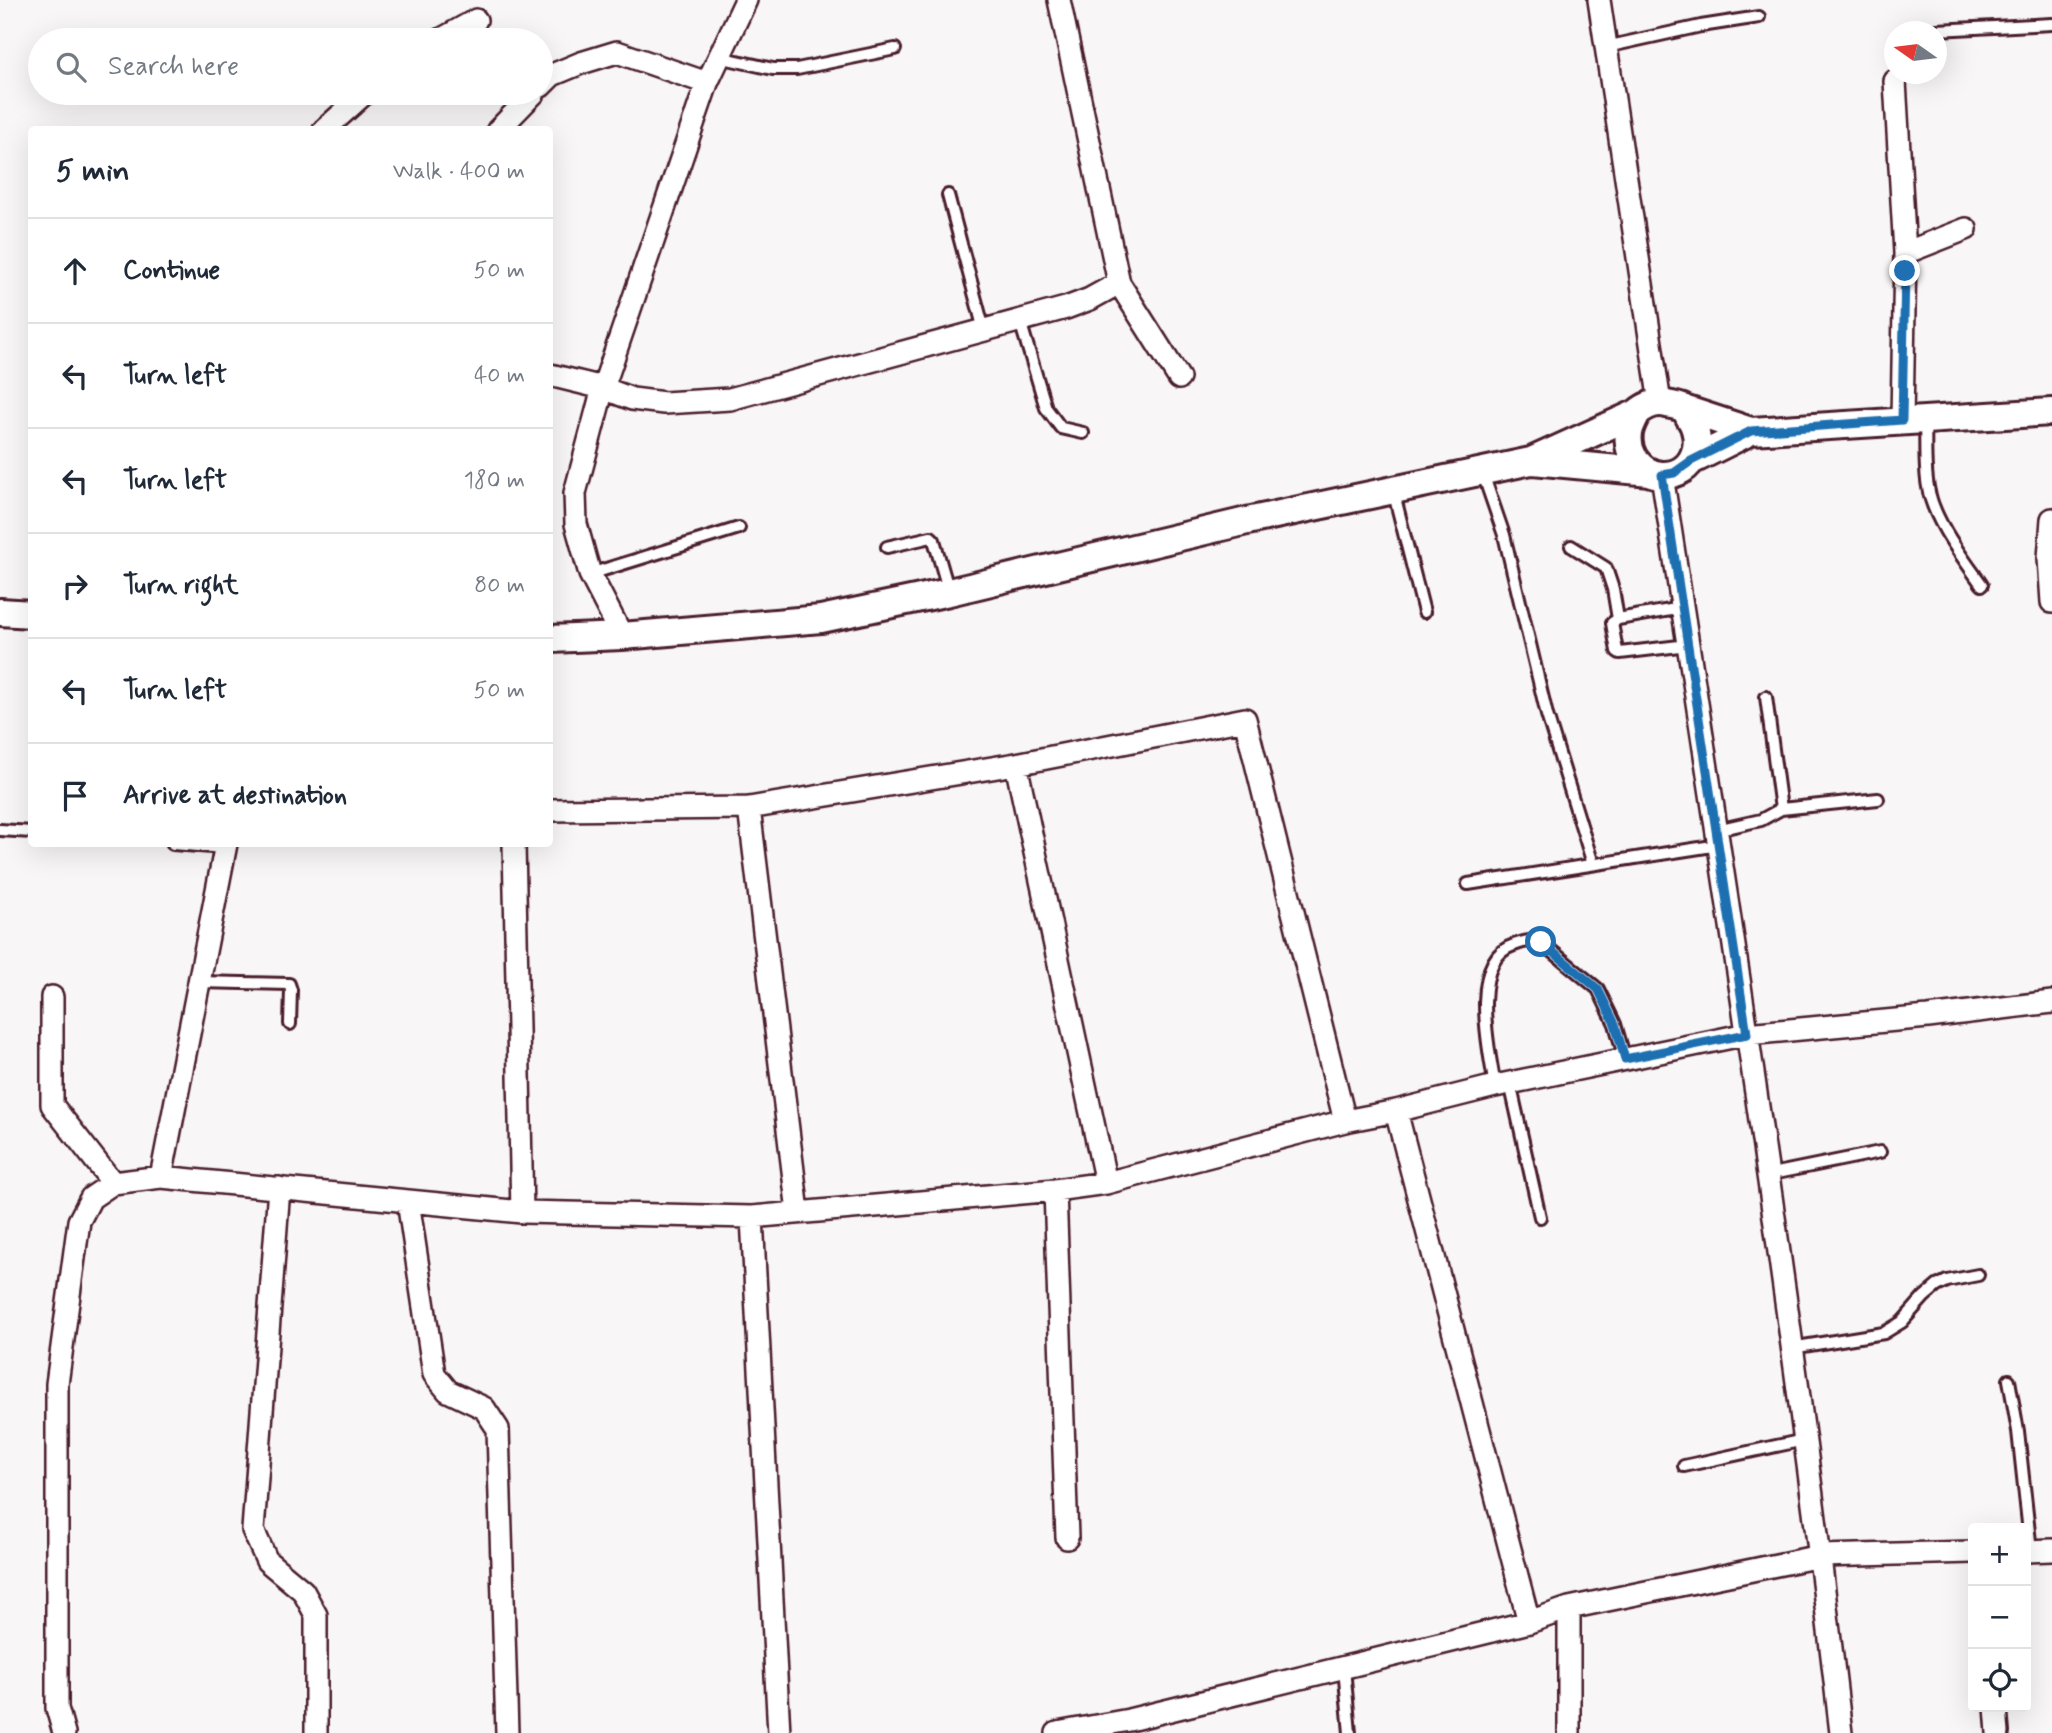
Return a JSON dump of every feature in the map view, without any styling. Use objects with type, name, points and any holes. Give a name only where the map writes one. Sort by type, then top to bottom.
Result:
[{"type":"street","points":[[622,636],[590,574],[576,524],[575,493],[603,388],[707,83],[746,0]]},
{"type":"street","points":[[1059,0],[1119,283],[1180,378]]},
{"type":"street","points":[[1599,0],[1660,408]]},
{"type":"street","points":[[462,28],[476,20]]},
{"type":"street","points":[[553,75],[617,52],[707,83]]},
{"type":"street","points":[[1895,84],[1914,420]]},
{"type":"street","points":[[328,126],[352,105]]},
{"type":"street","points":[[502,126],[522,105]]},
{"type":"street","points":[[1905,253],[1966,229]]},
{"type":"street","points":[[553,376],[632,398],[664,403],[730,399],[1066,308],[1119,283]]},
{"type":"street","points":[[1660,408],[1696,425],[1697,450],[1691,461]]},
{"type":"street","points":[[1656,473],[1639,464],[1631,454],[1628,442],[1629,430],[1660,408]]},
{"type":"street","points":[[553,639],[622,636],[821,619],[949,592],[1247,521],[1531,461],[1660,408],[1751,431],[2052,412]]},
{"type":"street","points":[[1531,461],[1674,473],[1691,461],[1751,431]]},
{"type":"street","points":[[1656,473],[1682,608],[1747,1034],[1821,1556],[1841,1733]]},
{"type":"street","points":[[2052,519],[2052,602]]},
{"type":"street","points":[[0,612],[28,614]]},
{"type":"street","points":[[553,810],[749,808],[1016,764],[1245,719],[1345,1121]]},
{"type":"street","points":[[1016,764],[1106,1183]]},
{"type":"street","points":[[749,808],[798,1212]]},
{"type":"street","points":[[161,1177],[226,847]]},
{"type":"street","points":[[514,847],[522,1212]]},
{"type":"street","points":[[52,997],[52,1105],[113,1183]]},
{"type":"street","points":[[64,1733],[57,1708],[57,1384],[79,1221],[91,1198],[113,1183],[161,1177],[522,1212],[752,1217],[1055,1190],[1106,1183],[1345,1121],[1747,1034],[2052,1002]]},
{"type":"street","points":[[1396,1111],[1529,1622]]},
{"type":"street","points":[[279,1188],[253,1530],[267,1561],[303,1591],[316,1615],[316,1733]]},
{"type":"street","points":[[1055,1190],[1067,1538]]},
{"type":"street","points":[[408,1201],[434,1374],[448,1391],[484,1408],[498,1429],[507,1733]]},
{"type":"street","points":[[752,1217],[779,1733]]},
{"type":"street","points":[[2031,1551],[2052,1550]]},
{"type":"street","points":[[1057,1733],[1130,1726],[1344,1668],[1529,1622],[1569,1608],[1821,1556],[1968,1552]]},
{"type":"street","points":[[1569,1608],[1569,1733]]},
{"type":"street","points":[[1996,1712],[1998,1733]]},
{"type":"lane","points":[[1606,47],[1701,26],[1759,17]]},
{"type":"lane","points":[[1947,29],[2052,24]]},
{"type":"lane","points":[[719,57],[773,69],[797,69],[895,50]]},
{"type":"lane","points":[[948,195],[984,330]]},
{"type":"lane","points":[[1020,321],[1046,408],[1061,428],[1083,433]]},
{"type":"lane","points":[[1914,420],[1932,505],[1982,585]]},
{"type":"lane","points":[[1482,471],[1504,535],[1547,715],[1593,864]]},
{"type":"lane","points":[[1393,490],[1424,612]]},
{"type":"lane","points":[[590,574],[739,528]]},
{"type":"lane","points":[[887,547],[930,537],[934,540],[949,592]]},
{"type":"lane","points":[[1572,546],[1606,568],[1618,619]]},
{"type":"lane","points":[[1682,608],[1618,619],[1612,623],[1617,651],[1620,653],[1688,645]]},
{"type":"lane","points":[[1766,697],[1781,809]]},
{"type":"lane","points":[[1468,884],[1593,864],[1718,837],[1781,809],[1878,799]]},
{"type":"lane","points":[[0,830],[28,832]]},
{"type":"lane","points":[[1540,1217],[1486,1034],[1488,976],[1501,951],[1529,940],[1541,942],[1598,989],[1615,1024],[1625,1059]]},
{"type":"lane","points":[[199,982],[289,984],[290,1024]]},
{"type":"lane","points":[[1767,1175],[1880,1152]]},
{"type":"lane","points":[[1791,1348],[1884,1333],[1902,1322],[1937,1286],[1947,1281],[1978,1275]]},
{"type":"lane","points":[[2009,1380],[2018,1431],[2026,1523]]},
{"type":"lane","points":[[1684,1466],[1804,1440]]},
{"type":"lane","points":[[1344,1668],[1350,1733]]},
{"type":"route","points":[[1541,942],[1598,989],[1615,1024],[1625,1059],[1747,1034],[1662,475],[1674,473],[1691,461],[1751,431],[1902,420],[1905,271]]}]
